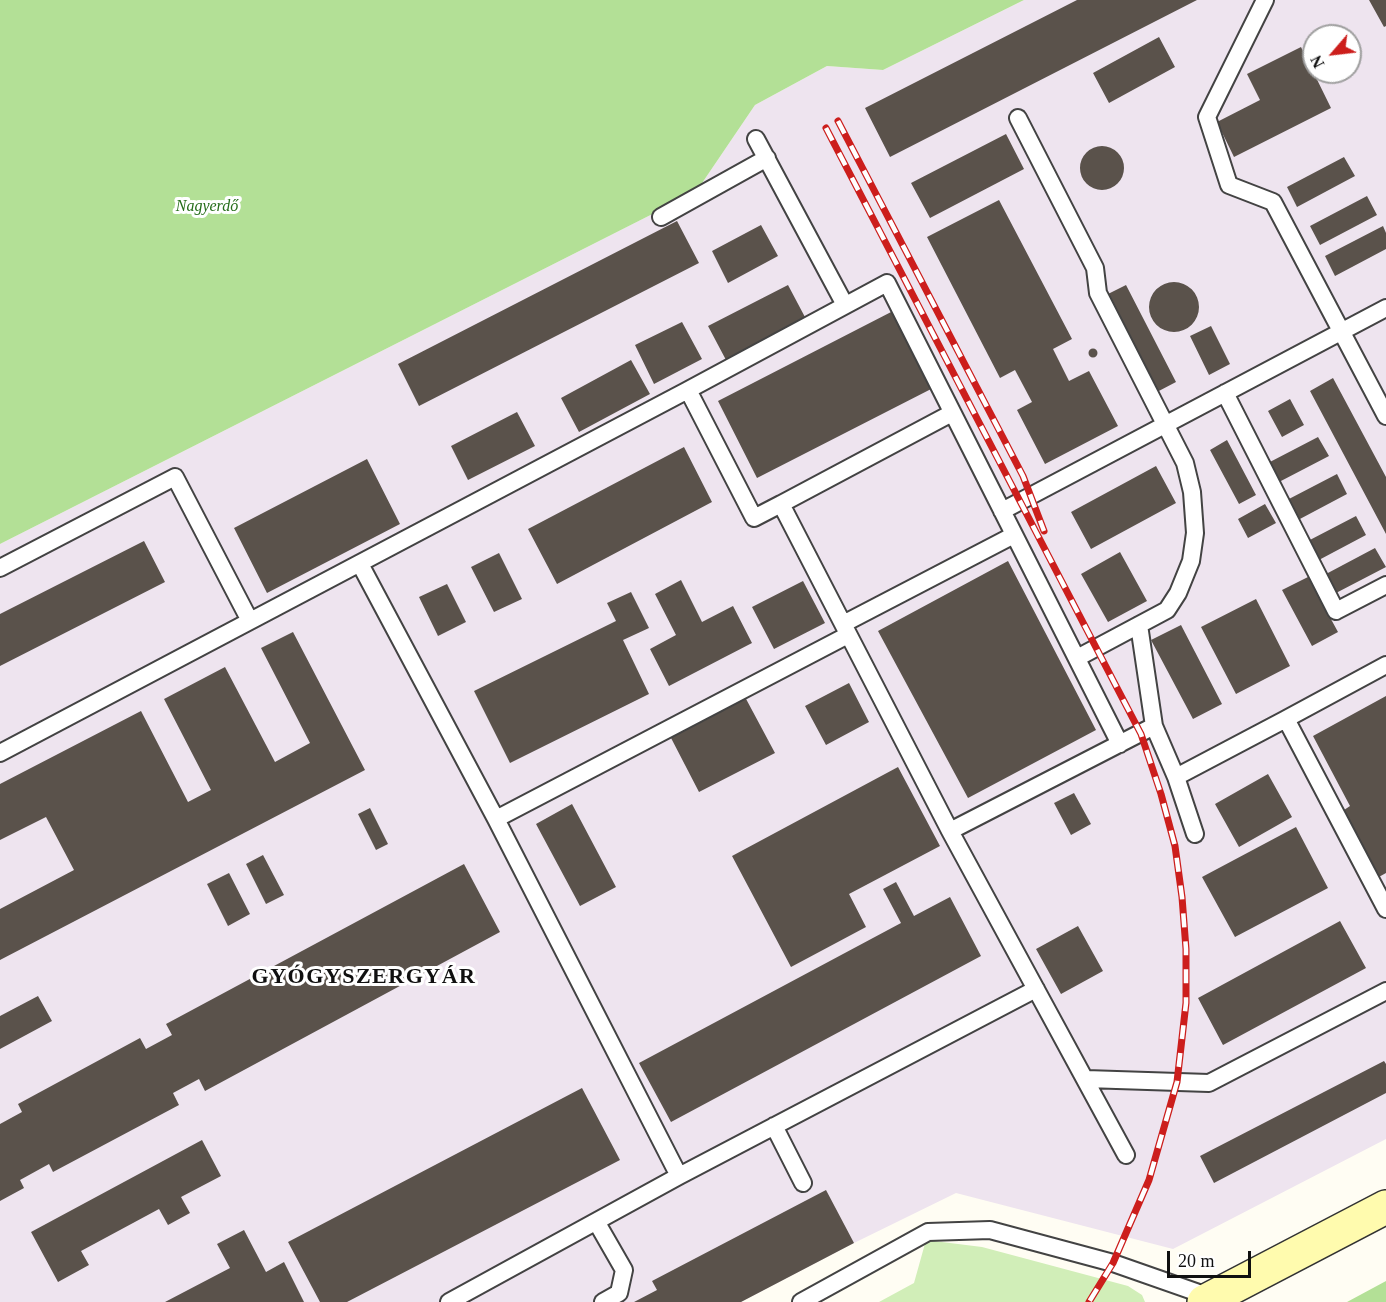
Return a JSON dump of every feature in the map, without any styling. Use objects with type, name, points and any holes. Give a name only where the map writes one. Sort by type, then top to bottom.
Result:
[{"type":"street","points":[[1209,1300],[1386,1207]]},
{"type":"lane","points":[[1265,0],[1207,117],[1229,185],[1273,202],[1386,416]]},
{"type":"lane","points":[[1018,118],[1095,268],[1098,293],[1185,463],[1192,492],[1195,533],[1191,561],[1178,593],[1167,610],[1077,658]]},
{"type":"lane","points":[[756,138],[845,305]]},
{"type":"lane","points":[[661,217],[767,158]]},
{"type":"lane","points":[[0,753],[887,283],[1120,744]]},
{"type":"lane","points":[[1002,511],[1386,308]]},
{"type":"lane","points":[[688,390],[754,518],[952,413]]},
{"type":"lane","points":[[1225,393],[1336,611],[1386,585]]},
{"type":"lane","points":[[0,568],[175,477],[250,621]]},
{"type":"lane","points":[[781,504],[950,831],[1126,1155]]},
{"type":"lane","points":[[496,819],[846,630],[1014,536]]},
{"type":"lane","points":[[360,564],[496,819],[679,1176]]},
{"type":"lane","points":[[1139,625],[1154,726],[1176,777],[1195,834]]},
{"type":"lane","points":[[1176,777],[1386,665]]},
{"type":"lane","points":[[1286,719],[1386,909]]},
{"type":"lane","points":[[950,831],[1154,726]]},
{"type":"lane","points":[[452,1301],[679,1176],[1036,989]]},
{"type":"lane","points":[[1086,1079],[1209,1083],[1386,990]]},
{"type":"lane","points":[[774,1126],[803,1184]]},
{"type":"lane","points":[[597,1223],[624,1270],[619,1293],[603,1302]]},
{"type":"lane","points":[[801,1302],[928,1232],[990,1230],[1113,1263],[1209,1300]]},
{"type":"shaded area","points":[[1024,0],[1386,0],[1386,1139],[1173,1249],[956,1193],[741,1302],[0,1302],[0,544],[696,192],[755,105],[827,66],[883,70]]},
{"type":"green space","name":"Nagyerdő","points":[[0,0],[1024,0],[883,70],[827,66],[755,105],[696,192],[0,544]]},
{"type":"green space","points":[[926,1240],[982,1247],[1128,1286],[1142,1295],[1145,1302],[879,1302],[914,1283]]},
{"type":"green space","points":[[1386,1281],[1386,1302],[1347,1302]]},
{"type":"building","points":[[1077,0],[1197,0],[890,157],[865,108]]},
{"type":"building","points":[[1369,0],[1386,0],[1386,26],[1384,27]]},
{"type":"building","points":[[1159,37],[1175,67],[1109,103],[1093,73]]},
{"type":"building","points":[[1301,47],[1302,84],[1319,84],[1331,108],[1234,157],[1217,122],[1260,100],[1247,74]]},
{"type":"building","points":[[1006,134],[1024,169],[930,218],[911,183]]},
{"type":"building","points":[[1102,146],[1111,147],[1118,152],[1123,159],[1123,177],[1118,184],[1111,189],[1102,190],[1093,189],[1086,184],[1081,177],[1080,168],[1081,159],[1086,152],[1093,147]]},
{"type":"building","points":[[1344,157],[1355,176],[1297,207],[1287,187]]},
{"type":"building","points":[[1367,196],[1377,215],[1320,245],[1310,226]]},
{"type":"building","points":[[999,200],[1072,339],[1053,349],[1069,381],[1089,371],[1118,426],[1045,464],[1017,410],[1032,402],[1015,370],[1000,378],[927,237]]},
{"type":"building","points":[[677,221],[699,263],[419,406],[398,364]]},
{"type":"building","points":[[761,225],[778,256],[728,283],[712,251]]},
{"type":"building","points":[[1383,226],[1386,233],[1386,249],[1335,276],[1325,256]]},
{"type":"building","points":[[1174,282],[1183,284],[1194,293],[1199,307],[1197,316],[1188,327],[1174,332],[1165,330],[1154,321],[1149,307],[1151,298],[1160,287]]},
{"type":"building","points":[[788,285],[806,319],[726,360],[708,326]]},
{"type":"building","points":[[1126,285],[1176,382],[1155,393],[1104,296]]},
{"type":"building","points":[[895,310],[935,387],[757,478],[718,401]]},
{"type":"building","points":[[682,322],[702,359],[654,384],[635,345]]},
{"type":"building","points":[[1211,326],[1230,364],[1209,375],[1190,336]]},
{"type":"building","points":[[1093,349],[1097,353],[1093,357],[1089,353]]},
{"type":"building","points":[[631,360],[650,394],[579,432],[561,398]]},
{"type":"building","points":[[1333,378],[1386,477],[1386,534],[1310,391]]},
{"type":"building","points":[[1290,399],[1304,425],[1282,437],[1268,411]]},
{"type":"building","points":[[517,412],[535,446],[468,480],[451,446]]},
{"type":"building","points":[[1318,437],[1329,456],[1279,482],[1268,463]]},
{"type":"building","points":[[1227,440],[1256,495],[1239,504],[1210,450]]},
{"type":"building","points":[[684,447],[712,502],[557,584],[528,529]]},
{"type":"building","points":[[367,459],[400,524],[267,593],[234,528]]},
{"type":"building","points":[[1156,466],[1176,503],[1091,549],[1071,512]]},
{"type":"building","points":[[1337,474],[1347,494],[1298,520],[1287,500]]},
{"type":"building","points":[[1265,504],[1276,523],[1248,538],[1238,519]]},
{"type":"building","points":[[1356,516],[1366,535],[1317,561],[1306,542]]},
{"type":"building","points":[[144,541],[165,582],[0,666],[0,614]]},
{"type":"building","points":[[1375,548],[1386,567],[1336,593],[1326,574]]},
{"type":"building","points":[[1120,552],[1147,601],[1108,622],[1081,574]]},
{"type":"building","points":[[499,553],[522,599],[494,612],[471,567]]},
{"type":"building","points":[[1008,561],[1096,730],[968,798],[878,631]]},
{"type":"building","points":[[1308,577],[1338,632],[1312,646],[1282,590]]},
{"type":"building","points":[[681,580],[702,622],[733,606],[752,643],[669,686],[650,649],[676,635],[655,594]]},
{"type":"building","points":[[803,581],[825,623],[774,649],[752,607]]},
{"type":"building","points":[[447,584],[466,622],[438,636],[419,597]]},
{"type":"building","points":[[631,592],[649,628],[623,640],[649,694],[510,763],[474,691],[616,621],[607,603]]},
{"type":"building","points":[[1256,599],[1290,666],[1236,694],[1201,627]]},
{"type":"building","points":[[1181,625],[1222,704],[1193,719],[1151,640]]},
{"type":"building","points":[[293,632],[365,770],[0,960],[0,909],[74,870],[46,817],[0,840],[0,784],[141,711],[188,802],[211,790],[164,699],[225,667],[275,762],[310,743],[261,648]]},
{"type":"building","points":[[849,683],[869,722],[826,745],[805,706]]},
{"type":"building","points":[[1386,696],[1386,873],[1377,878],[1341,812],[1350,806],[1313,736]]},
{"type":"building","points":[[745,697],[775,753],[699,792],[670,736]]},
{"type":"building","points":[[898,767],[940,846],[849,894],[866,927],[791,967],[732,856]]},
{"type":"building","points":[[1268,774],[1292,817],[1239,847],[1215,804]]},
{"type":"building","points":[[1074,793],[1091,824],[1071,835],[1054,803]]},
{"type":"building","points":[[572,804],[616,887],[580,906],[536,824]]},
{"type":"building","points":[[370,808],[388,844],[376,850],[358,814]]},
{"type":"building","points":[[1296,827],[1328,888],[1235,937],[1202,877]]},
{"type":"building","points":[[263,855],[284,895],[266,904],[246,864]]},
{"type":"building","points":[[464,864],[500,932],[205,1091],[199,1079],[173,1093],[179,1105],[53,1172],[49,1164],[20,1180],[24,1188],[0,1201],[0,1124],[22,1112],[18,1104],[140,1038],[146,1049],[172,1035],[166,1024]]},
{"type":"building","points":[[229,873],[250,914],[228,926],[207,884]]},
{"type":"building","points":[[896,882],[914,916],[950,897],[981,956],[671,1122],[639,1063],[901,923],[883,889]]},
{"type":"building","points":[[1340,921],[1366,968],[1223,1045],[1198,998]]},
{"type":"building","points":[[1078,926],[1103,971],[1061,994],[1036,949]]},
{"type":"building","points":[[38,996],[52,1021],[0,1049],[0,1016]]},
{"type":"building","points":[[1384,1061],[1386,1064],[1386,1093],[1214,1183],[1200,1156]]},
{"type":"building","points":[[582,1088],[620,1160],[347,1302],[320,1302],[288,1242]]},
{"type":"building","points":[[202,1140],[221,1176],[181,1197],[190,1213],[168,1225],[159,1209],[81,1251],[89,1265],[58,1282],[31,1232]]},
{"type":"building","points":[[826,1190],[854,1243],[741,1302],[634,1302],[657,1290],[652,1281]]},
{"type":"building","points":[[244,1230],[266,1272],[284,1262],[304,1302],[165,1302],[230,1268],[217,1244]]},
{"type":"railway","points":[[838,121],[1023,476],[1044,531]]},
{"type":"railway","points":[[826,128],[1141,734],[1175,846],[1186,949],[1186,1003],[1177,1082],[1149,1180],[1113,1263],[1089,1302]]},
{"type":"district","name":"GYÓGYSZERGYÁR","points":[[364,977]]}]
